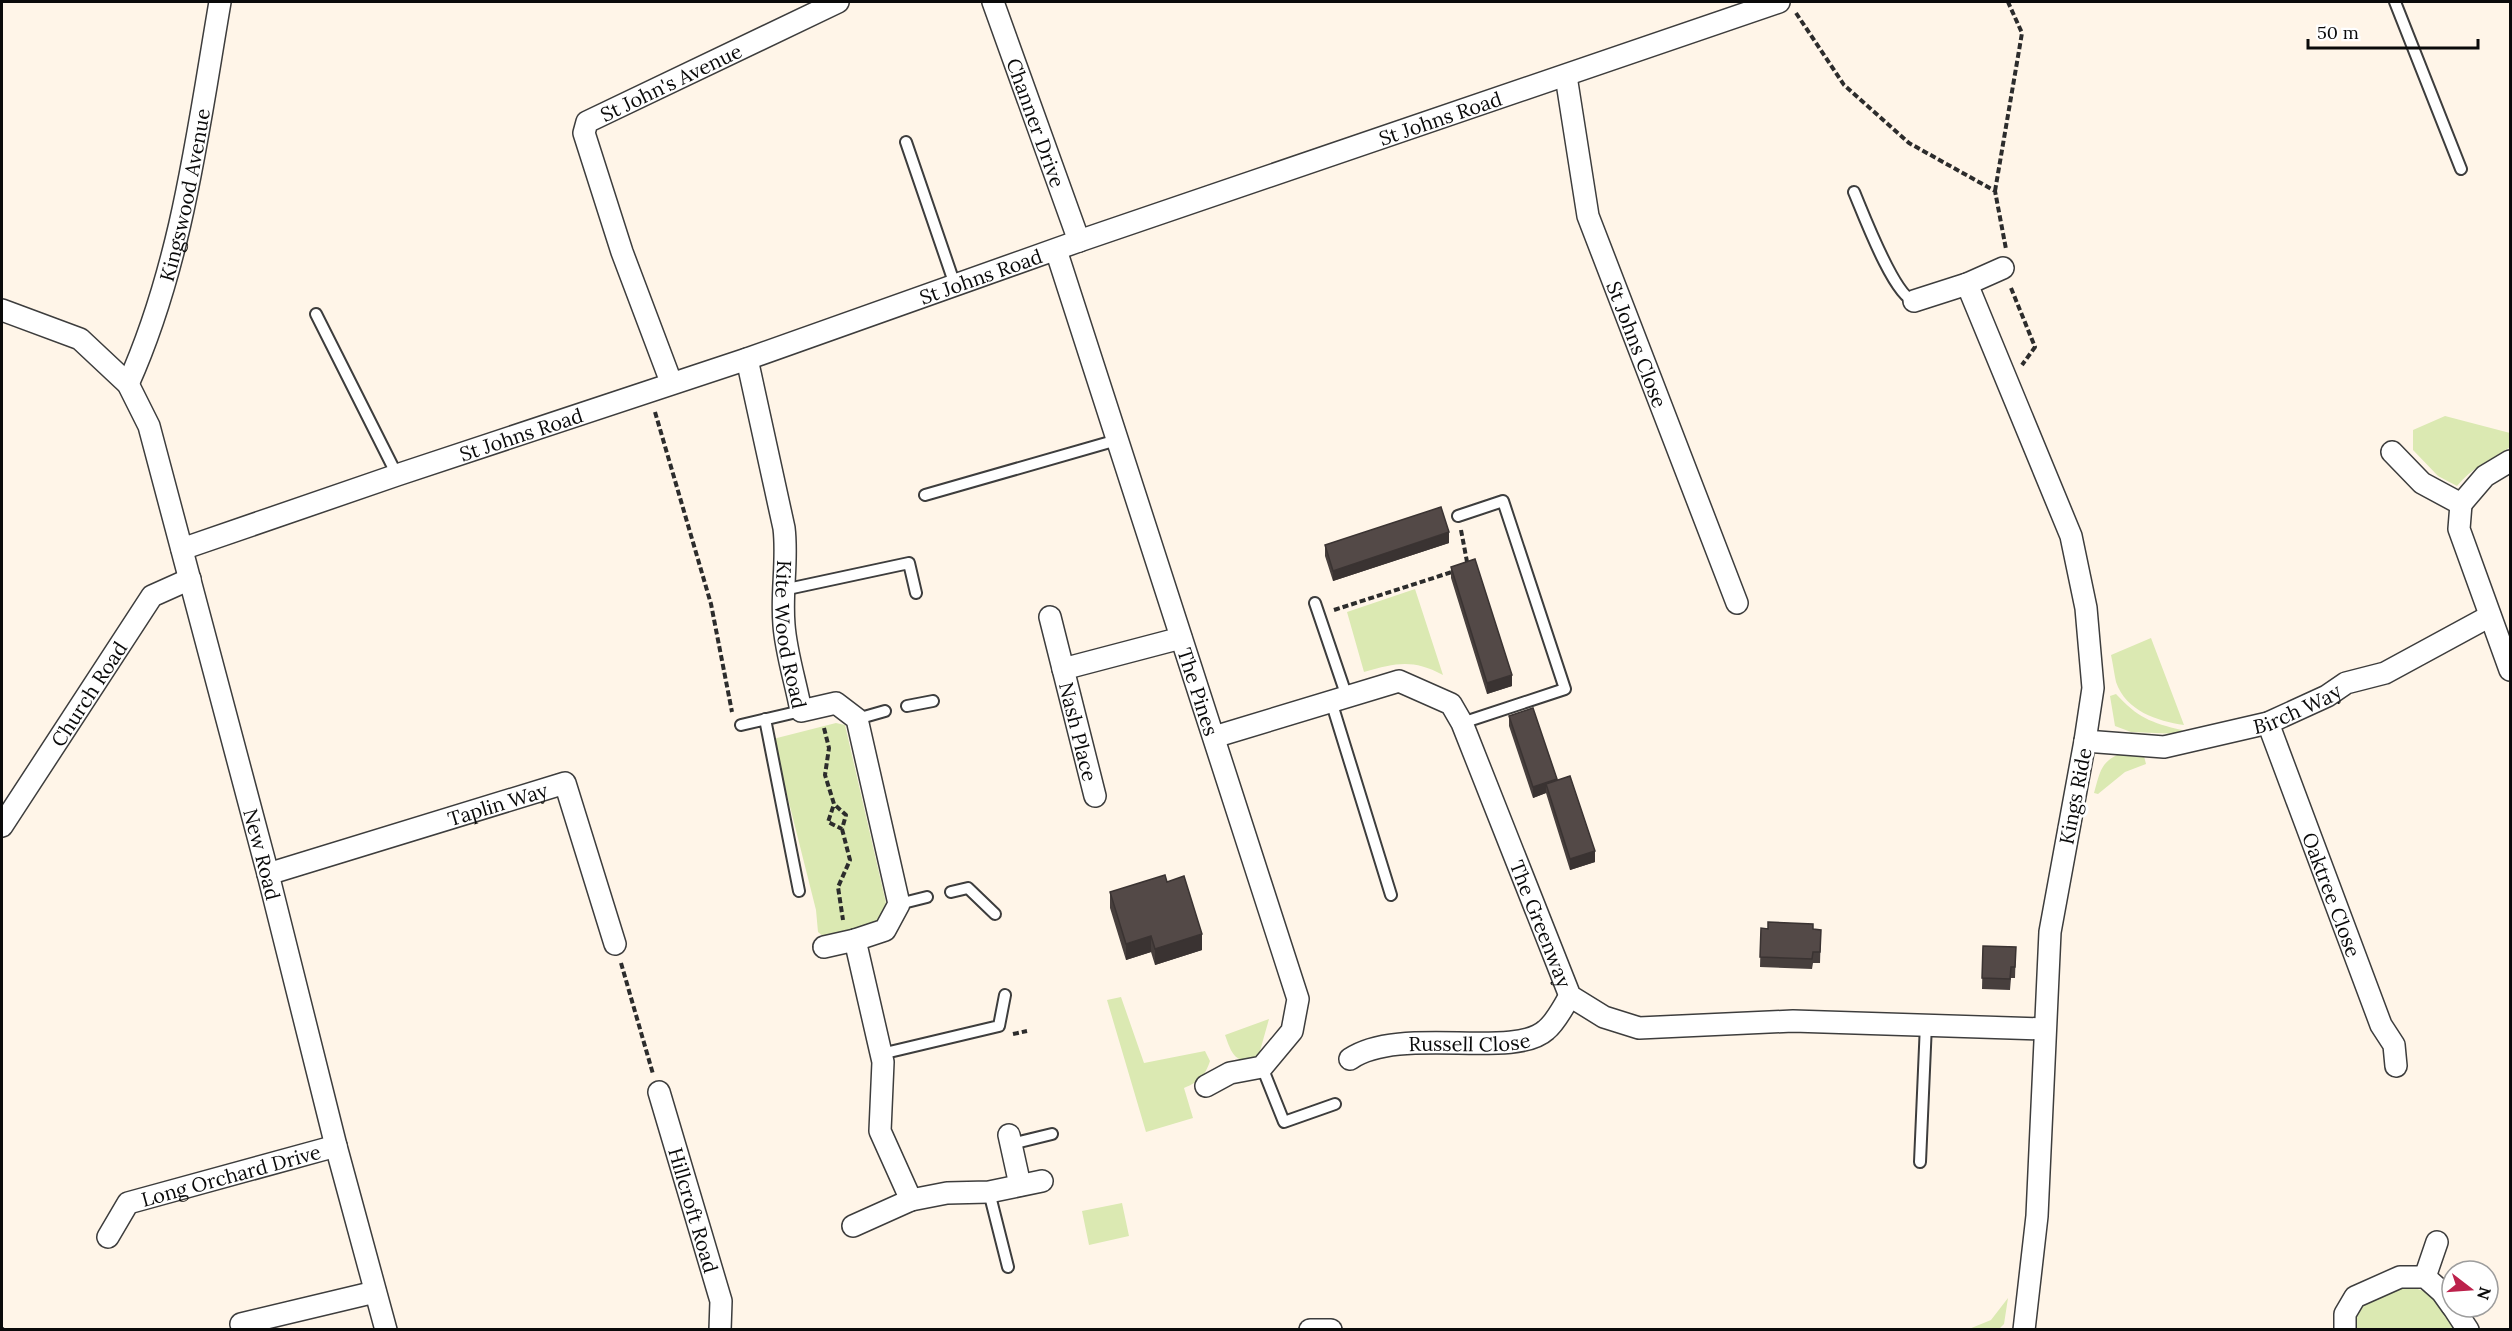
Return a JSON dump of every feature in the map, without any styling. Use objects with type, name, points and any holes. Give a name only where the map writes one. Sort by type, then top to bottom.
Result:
[{"type":"street","name":"Kingswood Avenue","points":[[128,384],[144,348],[178,230],[220,2]]},
{"type":"street","name":"St John's Avenue","points":[[671,382],[622,252],[584,133],[587,122],[838,2]]},
{"type":"street","name":"Channer Drive","points":[[993,2],[1079,241]]},
{"type":"street","name":"St Johns Road","points":[[182,549],[671,382],[747,359],[1079,241],[1566,76],[1787,5]]},
{"type":"street","name":"St Johns Close","points":[[1566,76],[1588,216],[1737,603]]},
{"type":"street","name":"The Pines","points":[[1056,250],[1298,999],[1292,1031],[1262,1067]]},
{"type":"street","points":[[1914,301],[1967,284],[2003,268]]},
{"type":"street","name":"Kings Ride","points":[[1967,284],[2071,536],[2086,608],[2093,688],[2050,932],[2037,1216],[2024,1329]]},
{"type":"street","points":[[2,310],[80,339],[128,384]]},
{"type":"street","name":"Kite Wood Road","points":[[747,359],[784,528],[786,546],[783,590],[784,626],[810,709],[836,704],[857,719]]},
{"type":"street","name":"New Road","points":[[128,384],[149,426],[268,874],[336,1146],[386,1329]]},
{"type":"street","points":[[2392,452],[2421,483],[2461,504]]},
{"type":"street","points":[[2511,461],[2485,476],[2461,504],[2459,528],[2511,670]]},
{"type":"street","name":"Church Road","points":[[2,826],[152,596],[190,579]]},
{"type":"street","name":"Birch Way","points":[[2085,741],[2164,747],[2268,723],[2327,696],[2346,683],[2385,673],[2490,616]]},
{"type":"street","name":"Nash Place","points":[[1050,617],[1095,796]]},
{"type":"street","name":"Nash Place","points":[[1063,669],[1181,638]]},
{"type":"street","name":"The Greenway","points":[[1215,737],[1399,681],[1451,704],[1462,723],[1570,996],[1604,1017],[1639,1028],[1793,1021],[1926,1023],[2044,1029]]},
{"type":"street","points":[[824,947],[885,930],[899,904],[857,719]]},
{"type":"street","name":"Oaktree Close","points":[[2268,723],[2381,1025],[2394,1045],[2396,1066]]},
{"type":"street","name":"Taplin Way","points":[[268,874],[565,783],[615,944]]},
{"type":"street","points":[[855,940],[883,1062],[880,1131],[910,1200]]},
{"type":"street","name":"Russell Close","points":[[1350,1059],[1364,1049],[1431,1041],[1520,1043],[1546,1031],[1570,996]]},
{"type":"street","points":[[1206,1086],[1230,1073],[1262,1067]]},
{"type":"street","name":"Hillcroft Road","points":[[658,1092],[721,1301],[720,1329]]},
{"type":"street","points":[[1010,1139],[1020,1185]]},
{"type":"street","name":"Long Orchard Drive","points":[[108,1237],[128,1203],[336,1146]]},
{"type":"street","points":[[853,1226],[910,1200],[947,1193],[989,1192],[1042,1180]]},
{"type":"street","points":[[2425,1277],[2437,1242]]},
{"type":"street","points":[[2344,1329],[2345,1314],[2355,1297],[2400,1277],[2425,1277],[2440,1290]]},
{"type":"street","points":[[241,1324],[375,1292]]},
{"type":"street","points":[[1310,1329],[1331,1329]]},
{"type":"lane","points":[[2395,2],[2461,169]]},
{"type":"lane","points":[[906,142],[955,285]]},
{"type":"lane","points":[[1854,192],[1889,271],[1908,300],[1914,301]]},
{"type":"lane","points":[[316,314],[397,475]]},
{"type":"lane","points":[[925,495],[1117,440]]},
{"type":"lane","points":[[1458,516],[1503,501],[1565,689],[1462,723]]},
{"type":"lane","points":[[783,590],[909,562],[916,593]]},
{"type":"lane","points":[[1315,603],[1392,895]]},
{"type":"lane","points":[[907,706],[933,701]]},
{"type":"lane","points":[[741,725],[810,709]]},
{"type":"lane","points":[[857,719],[885,711]]},
{"type":"lane","points":[[765,719],[799,891]]},
{"type":"lane","points":[[951,891],[968,888],[995,914]]},
{"type":"lane","points":[[899,904],[927,897]]},
{"type":"lane","points":[[881,1054],[999,1026],[1005,994]]},
{"type":"lane","points":[[1920,1162],[1926,1023]]},
{"type":"lane","points":[[1262,1067],[1284,1122],[1335,1104]]},
{"type":"lane","points":[[1010,1139],[1052,1134]]},
{"type":"lane","points":[[989,1192],[1008,1267]]},
{"type":"path","points":[[2008,2],[2022,33],[1995,191],[2006,250],[2003,268],[2035,347],[2020,368]]},
{"type":"path","points":[[1787,5],[1844,85],[1909,143],[1995,191]]},
{"type":"path","points":[[649,391],[711,604],[732,711],[741,725]]},
{"type":"path","points":[[1319,615],[1468,567],[1458,516]]},
{"type":"path","points":[[810,709],[829,748],[825,775],[834,804],[846,815],[842,829],[850,860],[838,887],[845,930],[855,940]]},
{"type":"path","points":[[834,804],[828,822],[842,829]]},
{"type":"path","points":[[615,944],[658,1092]]},
{"type":"green space","points":[[2445,416],[2510,433],[2510,447],[2475,469],[2457,486],[2438,476],[2413,450],[2413,430]]},
{"type":"green space","points":[[1415,589],[1443,675],[1422,667],[1404,664],[1364,672],[1347,612]]},
{"type":"green space","points":[[2151,638],[2184,725],[2163,721],[2144,713],[2127,700],[2116,682],[2111,655]]},
{"type":"green space","points":[[2116,694],[2138,714],[2153,722],[2182,730],[2180,734],[2131,732],[2115,726],[2110,696]]},
{"type":"green space","points":[[836,723],[845,725],[886,903],[883,918],[873,925],[825,938],[818,932],[816,910],[773,739]]},
{"type":"green space","points":[[2126,751],[2143,752],[2146,764],[2125,772],[2098,794],[2094,793],[2103,766],[2111,758]]},
{"type":"green space","points":[[1121,997],[1144,1063],[1205,1051],[1210,1061],[1206,1071],[1198,1081],[1184,1088],[1193,1118],[1146,1132],[1107,1000]]},
{"type":"green space","points":[[1269,1019],[1258,1058],[1245,1060],[1236,1057],[1225,1035]]},
{"type":"green space","points":[[1122,1203],[1129,1236],[1089,1245],[1082,1211]]},
{"type":"green space","points":[[2406,1285],[2435,1295],[2440,1303],[2440,1319],[2450,1319],[2457,1330],[2354,1330],[2359,1310],[2364,1303],[2377,1294]]},
{"type":"green space","points":[[2008,1298],[2004,1324],[1999,1329],[1969,1329],[1991,1320]]},
{"type":"building","points":[[1441,507],[1449,532],[1333,571],[1325,545]]},
{"type":"building","points":[[1475,559],[1512,675],[1487,683],[1451,567]]},
{"type":"building","points":[[1533,708],[1557,779],[1533,787],[1509,716]]},
{"type":"building","points":[[1570,776],[1595,851],[1570,859],[1546,784]]},
{"type":"building","points":[[1165,875],[1167,882],[1184,876],[1202,934],[1155,949],[1151,936],[1126,944],[1110,892]]},
{"type":"building","points":[[1768,922],[1813,924],[1813,929],[1821,930],[1820,952],[1813,952],[1812,959],[1760,957],[1761,928],[1768,929]]},
{"type":"building","points":[[1983,946],[2016,947],[2015,967],[2011,967],[2010,979],[1982,978]]}]
